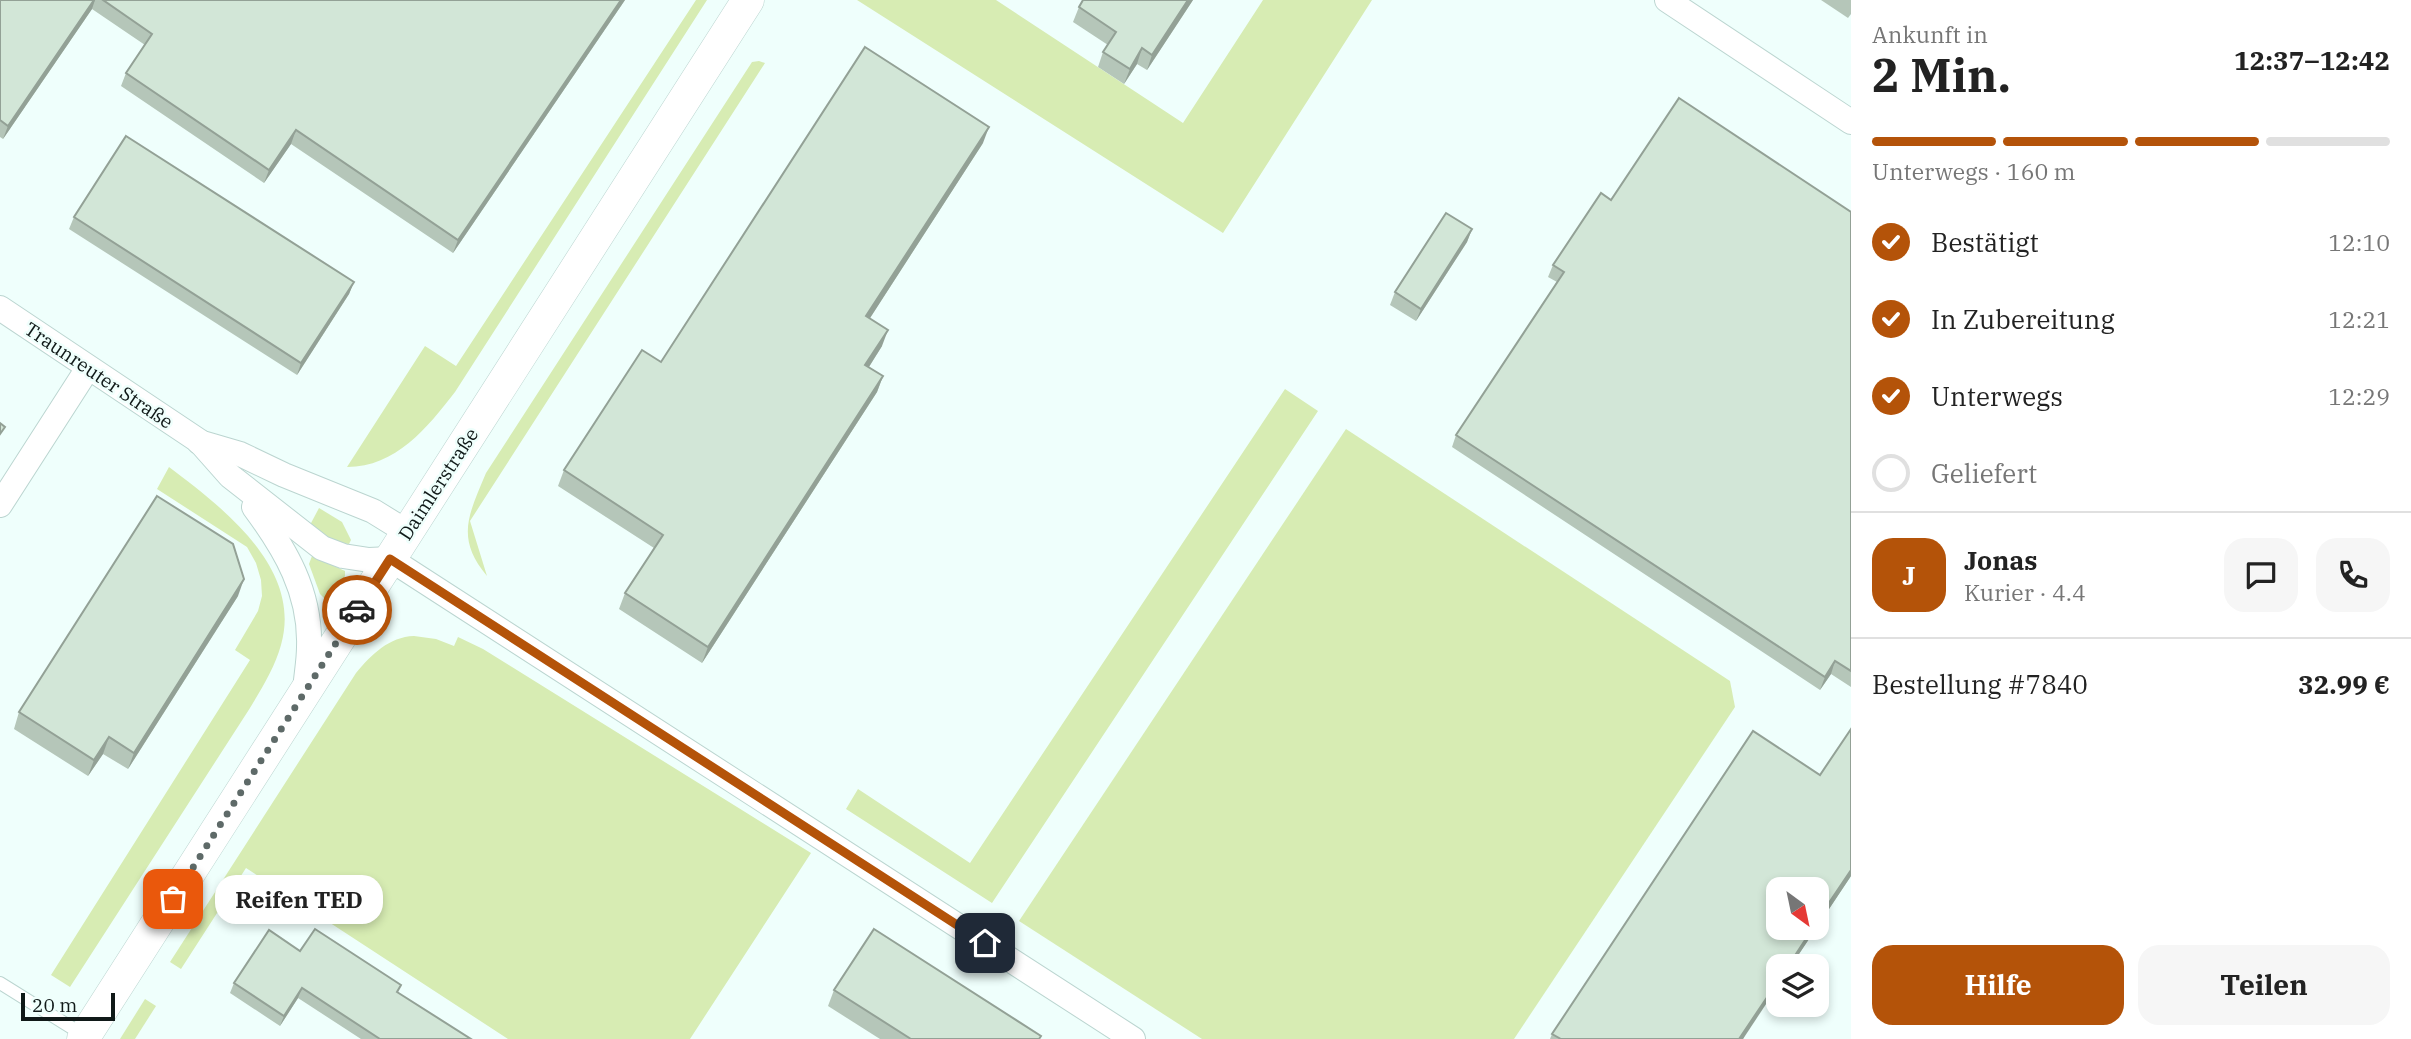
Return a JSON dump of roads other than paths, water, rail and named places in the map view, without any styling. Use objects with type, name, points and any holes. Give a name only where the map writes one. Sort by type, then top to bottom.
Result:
[{"type":"street","name":"Daimlerstraße","points":[[84,1038],[748,0]]},
{"type":"street","points":[[1667,0],[1851,122]]},
{"type":"street","name":"Traunreuter Straße","points":[[0,308],[199,441],[230,476],[272,532],[296,575],[303,597],[310,645],[304,693]]},
{"type":"street","points":[[0,505],[88,368]]},
{"type":"street","name":"Traunreuter Straße","points":[[199,441],[240,454],[373,511],[407,532]]},
{"type":"street","name":"Traunreuter Straße","points":[[230,476],[322,548],[343,556],[369,560],[390,559]]},
{"type":"street","points":[[390,559],[1133,1039]]},
{"type":"lane","points":[[0,983],[84,1038]]},
{"type":"place","name":"Reifen TED","points":[[173,899]]}]
